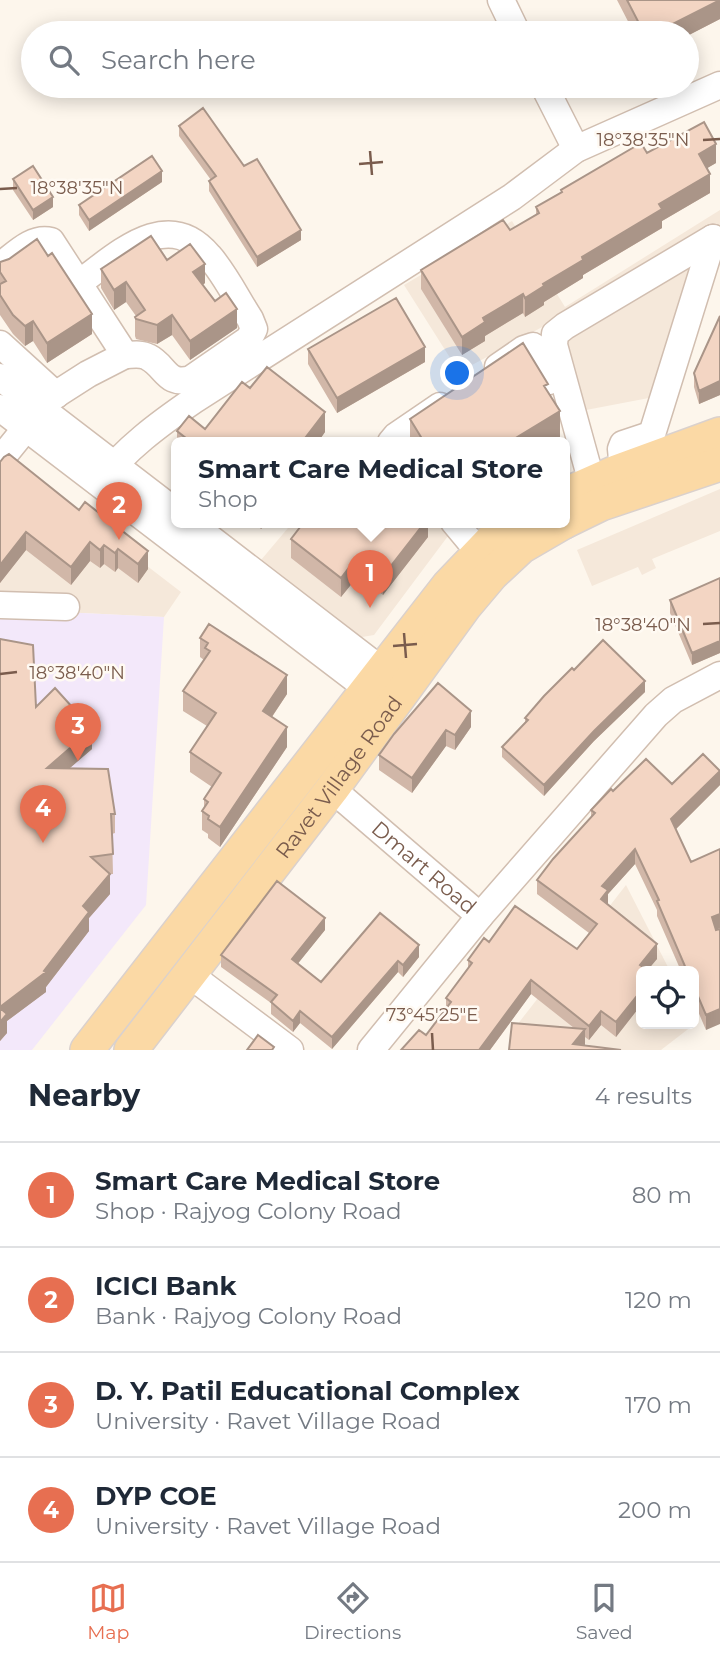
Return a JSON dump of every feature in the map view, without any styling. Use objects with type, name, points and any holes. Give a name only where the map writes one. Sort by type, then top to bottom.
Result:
[{"type":"main road","points":[[577,490],[720,434]]},
{"type":"main road","name":"Ravet Village Road","points":[[570,519],[601,504],[720,464]]},
{"type":"main road","name":"Ravet Village Road","points":[[131,1050],[332,789],[386,688],[449,586],[479,552],[509,528]]},
{"type":"main road","name":"Ravet Village Road","points":[[87,1050],[386,688],[492,574],[521,547],[554,528]]},
{"type":"street","points":[[500,0],[511,21]]},
{"type":"street","points":[[699,94],[720,85]]},
{"type":"street","points":[[550,98],[576,149]]},
{"type":"street","points":[[106,473],[157,426],[194,400],[512,197],[576,149],[691,98]]},
{"type":"street","points":[[0,460],[21,412],[125,355],[146,356],[172,379],[181,382],[191,379],[249,339],[254,329],[210,257],[197,243],[183,235],[151,237],[131,246],[79,283]]},
{"type":"street","points":[[569,437],[554,345],[555,334],[713,238],[653,431],[650,435],[623,444],[623,470]]},
{"type":"street","points":[[0,266],[34,242],[42,239],[51,241],[125,355]]},
{"type":"street","points":[[0,344],[21,412]]},
{"type":"street","points":[[395,437],[524,349],[533,346],[540,351],[563,437]]},
{"type":"street","points":[[0,377],[21,412],[106,473],[171,527]]},
{"type":"street","points":[[570,446],[577,490]]},
{"type":"street","points":[[570,464],[577,490]]},
{"type":"street","points":[[106,473],[171,509]]},
{"type":"street","points":[[172,528],[355,679],[386,688]]},
{"type":"street","points":[[197,528],[371,662],[386,688]]},
{"type":"street","points":[[459,528],[479,552]]},
{"type":"street","points":[[0,605],[66,607]]},
{"type":"street","points":[[480,916],[656,715],[673,700],[720,676]]},
{"type":"street","name":"Dmart Road","points":[[332,789],[480,916],[371,1050]]},
{"type":"street","points":[[190,975],[290,1050]]},
{"type":"shaded area","points":[[720,210],[720,245],[675,393],[586,410],[589,433],[557,319],[459,372],[404,285],[512,221],[565,307]]},
{"type":"shaded area","points":[[0,453],[181,592],[164,617],[0,609]]},
{"type":"shaded area","points":[[720,489],[720,531],[652,559],[656,568],[642,575],[638,567],[592,586],[577,550]]},
{"type":"shaded area","points":[[288,528],[454,528],[374,635],[356,638],[261,560]]},
{"type":"shaded area","points":[[0,609],[164,617],[146,905],[32,1050],[0,1050]]},
{"type":"shaded area","points":[[626,885],[667,966],[636,966],[636,1029],[688,1029],[661,1050],[609,1050],[517,1025]]},
{"type":"building","points":[[627,0],[720,0],[679,21],[638,21]]},
{"type":"building","points":[[203,108],[244,166],[257,159],[301,230],[257,257],[209,181],[216,176],[179,126]]},
{"type":"building","points":[[704,122],[716,144],[699,154],[710,174],[659,204],[662,209],[582,257],[583,260],[543,284],[544,286],[525,298],[523,294],[483,318],[485,322],[462,337],[421,270],[503,220],[510,230],[539,213],[536,207],[562,192],[561,190],[641,143],[647,153]]},
{"type":"building","points":[[152,156],[162,171],[89,220],[79,205]]},
{"type":"building","points":[[33,166],[53,197],[33,210],[13,179]]},
{"type":"building","points":[[151,236],[167,260],[190,244],[205,264],[193,272],[215,301],[226,293],[237,309],[190,341],[172,315],[157,325],[136,319],[135,317],[145,310],[126,282],[114,290],[101,269]]},
{"type":"building","points":[[37,239],[48,256],[52,253],[92,314],[47,343],[33,321],[25,326],[13,315],[0,295],[0,284],[6,281],[0,272],[0,262],[9,259]]},
{"type":"building","points":[[396,298],[425,347],[337,398],[308,349]]},
{"type":"building","points":[[720,316],[720,381],[699,391],[694,373]]},
{"type":"building","points":[[523,343],[548,384],[544,386],[560,411],[517,437],[421,437],[410,419]]},
{"type":"building","points":[[267,367],[325,412],[306,437],[185,437],[177,431],[189,416],[205,429],[242,382],[250,388]]},
{"type":"building","points":[[9,454],[79,510],[85,502],[148,551],[138,564],[118,549],[115,553],[104,545],[100,550],[90,542],[71,567],[26,532],[0,565],[0,462]]},
{"type":"building","points":[[299,528],[420,528],[383,576],[358,556],[341,578],[291,539]]},
{"type":"building","points":[[720,578],[720,641],[692,653],[670,600]]},
{"type":"building","points":[[209,624],[287,675],[263,711],[287,727],[220,827],[202,811],[208,802],[204,799],[221,773],[190,752],[216,713],[183,691],[210,651],[205,648],[208,643],[200,638]]},
{"type":"building","points":[[0,639],[33,645],[36,707],[55,688],[92,729],[47,768],[108,769],[115,814],[111,814],[113,854],[91,857],[110,874],[83,906],[89,912],[44,971],[46,972],[0,1007]]},
{"type":"building","points":[[603,640],[645,681],[544,785],[502,747],[528,720],[525,718],[544,696]]},
{"type":"building","points":[[438,683],[471,711],[455,735],[446,730],[412,778],[379,755]]},
{"type":"building","points":[[703,754],[720,771],[671,819],[691,862],[720,849],[720,914],[712,917],[716,930],[720,929],[720,1009],[706,1015],[699,999],[699,966],[685,966],[635,849],[602,886],[608,890],[601,899],[657,944],[642,966],[636,966],[636,997],[616,1022],[601,1011],[589,1026],[531,980],[479,1050],[401,1050],[419,1030],[426,1035],[451,1002],[446,998],[472,963],[468,960],[484,938],[489,942],[515,906],[577,949],[597,924],[537,880],[595,813],[591,810],[646,759],[672,784]]},
{"type":"building","points":[[277,881],[325,918],[292,959],[321,982],[380,913],[419,945],[403,965],[398,961],[332,1037],[300,1011],[293,1021],[271,1002],[277,995],[221,955]]},
{"type":"building","points":[[0,1008],[7,1014],[0,1022]]},
{"type":"building","points":[[512,1023],[585,1029],[573,1044],[621,1050],[509,1050]]},
{"type":"building","points":[[258,1035],[274,1047],[272,1050],[247,1050]]},
{"type":"place","name":"ICICI Bank","points":[[119,540]]},
{"type":"place","name":"Smart Care Medical Store","points":[[370,608]]},
{"type":"place","name":"D. Y. Patil Educational Complex","points":[[78,761]]},
{"type":"place","name":"DYP COE","points":[[43,843]]}]
